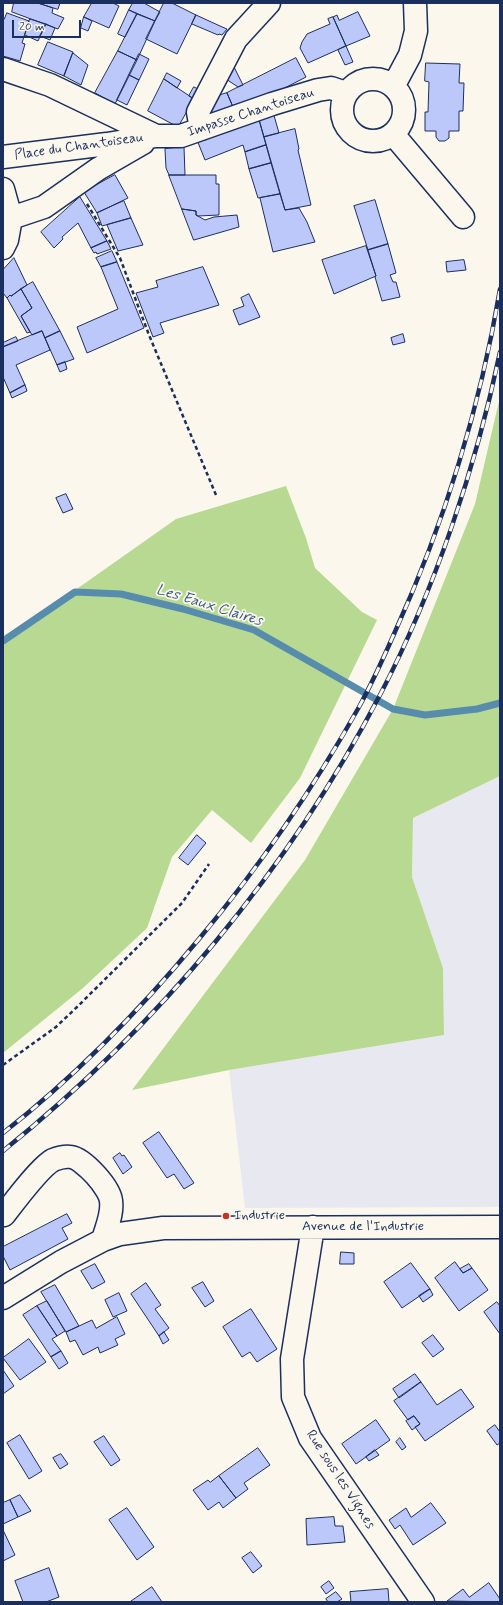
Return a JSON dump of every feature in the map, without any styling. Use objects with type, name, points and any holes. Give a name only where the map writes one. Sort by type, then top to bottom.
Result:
[{"type":"street","points":[[201,129],[198,112],[236,39],[269,3]]},
{"type":"street","points":[[394,85],[410,56],[416,32],[415,3]]},
{"type":"street","name":"Place du Chantoiseau","points":[[3,70],[50,85],[156,136]]},
{"type":"street","points":[[368,78],[382,79],[394,85],[402,96],[405,110],[402,123],[393,134],[377,142],[359,139],[346,127],[341,110],[346,93],[355,83],[368,78]]},
{"type":"street","name":"Impasse Chantoiseau","points":[[156,136],[181,136],[272,104],[318,90],[331,88],[346,93]]},
{"type":"street","points":[[393,134],[463,217]]},
{"type":"street","name":"Place du Chantoiseau","points":[[3,157],[156,136]]},
{"type":"street","name":"Place du Chantoiseau","points":[[11,218],[44,207],[98,169],[156,136]]},
{"type":"street","points":[[3,189],[11,218],[7,240],[3,248]]},
{"type":"street","points":[[4,1215],[42,1168],[52,1161],[62,1157],[71,1157],[83,1163],[102,1183],[110,1196],[112,1203],[110,1217],[103,1240]]},
{"type":"street","name":"Rue sous les Vignes","points":[[313,1227],[292,1359],[293,1397],[310,1438],[423,1602]]},
{"type":"street","name":"Avenue de l'Industrie","points":[[3,1298],[61,1262],[103,1240],[120,1234],[163,1228],[500,1227]]},
{"type":"path","points":[[75,185],[120,258],[149,335],[216,495]]},
{"type":"path","points":[[3,1065],[56,1027],[77,1007],[182,903],[209,864]]},
{"type":"shaded area","points":[[500,776],[500,1207],[245,1208],[229,1070],[444,1035],[443,968],[412,877],[413,818]]},
{"type":"green space","points":[[500,397],[500,776],[413,818],[412,877],[443,968],[444,1035],[229,1070],[132,1090],[305,860],[393,709],[475,504]]},
{"type":"green space","points":[[286,486],[306,538],[315,568],[362,612],[377,620],[300,778],[251,843],[212,810],[172,857],[147,928],[83,988],[3,1053],[3,641],[176,519]]},
{"type":"building","points":[[14,3],[38,3],[53,8],[52,13],[64,18],[58,29],[12,12]]},
{"type":"building","points":[[38,3],[60,3],[58,9]]},
{"type":"building","points":[[92,3],[113,3],[119,6],[109,28],[84,17]]},
{"type":"building","points":[[133,3],[144,3],[160,12],[155,21],[129,10]]},
{"type":"building","points":[[164,3],[172,3],[196,15],[177,54],[146,39]]},
{"type":"building","points":[[129,10],[137,14],[125,37],[118,34]]},
{"type":"building","points":[[358,12],[370,36],[346,46],[333,17],[337,15],[339,20]]},
{"type":"building","points":[[7,13],[29,21],[22,43],[25,44],[20,61],[3,56],[3,19]]},
{"type":"building","points":[[137,14],[155,21],[137,60],[118,51]]},
{"type":"building","points":[[196,15],[227,29],[222,35],[218,35],[192,24]]},
{"type":"building","points":[[84,17],[92,21],[88,31],[81,28]]},
{"type":"building","points":[[333,17],[346,46],[308,63],[300,48],[302,42],[307,34],[330,24],[328,19]]},
{"type":"building","points":[[30,19],[46,24],[38,41],[25,35]]},
{"type":"building","points":[[46,24],[55,28],[50,40],[40,36]]},
{"type":"building","points":[[48,42],[73,52],[64,76],[38,65]]},
{"type":"building","points":[[346,46],[353,62],[345,65],[338,50]]},
{"type":"building","points":[[118,51],[137,60],[115,104],[95,93]]},
{"type":"building","points":[[73,53],[88,65],[81,85],[64,76]]},
{"type":"building","points":[[139,54],[149,59],[139,80],[129,75]]},
{"type":"building","points":[[296,58],[306,77],[273,94],[233,107],[227,93]]},
{"type":"building","points":[[230,59],[243,85],[238,87],[220,75]]},
{"type":"building","points":[[426,63],[460,64],[459,83],[464,83],[463,111],[459,111],[459,131],[449,131],[449,138],[445,141],[439,141],[436,137],[436,131],[425,131],[425,112],[428,112],[429,82],[425,81]]},
{"type":"building","points":[[167,73],[181,81],[177,88],[164,79]]},
{"type":"building","points":[[129,75],[139,80],[127,105],[117,100]]},
{"type":"building","points":[[164,79],[194,99],[178,127],[148,111]]},
{"type":"building","points":[[194,87],[200,90],[194,99],[189,96]]},
{"type":"building","points":[[227,93],[233,107],[210,117],[205,100]]},
{"type":"building","points":[[273,112],[279,133],[264,137],[258,116]]},
{"type":"building","points":[[258,116],[266,145],[245,152],[243,145],[205,160],[197,140]]},
{"type":"building","points":[[295,129],[298,150],[311,205],[285,210],[264,137]]},
{"type":"building","points":[[266,145],[271,163],[249,169],[245,152]]},
{"type":"building","points":[[184,147],[185,175],[169,175],[166,168],[165,149]]},
{"type":"building","points":[[271,163],[280,194],[258,198],[249,169]]},
{"type":"building","points":[[115,175],[128,198],[97,213],[84,192]]},
{"type":"building","points":[[169,175],[216,175],[216,184],[219,184],[219,215],[198,216],[196,215],[196,211],[182,209]]},
{"type":"building","points":[[280,194],[285,210],[299,208],[307,222],[315,242],[273,252],[260,198]]},
{"type":"building","points":[[80,197],[107,241],[91,248],[78,223],[62,237],[63,239],[54,248],[41,232]]},
{"type":"building","points":[[375,200],[388,244],[368,250],[354,206]]},
{"type":"building","points":[[124,201],[131,218],[102,226],[97,213]]},
{"type":"building","points":[[182,209],[196,211],[196,215],[205,220],[214,217],[237,215],[239,227],[194,240]]},
{"type":"building","points":[[131,218],[143,245],[118,251],[107,225]]},
{"type":"building","points":[[107,241],[111,249],[97,254],[96,252],[94,253],[91,248]]},
{"type":"building","points":[[388,244],[396,273],[390,275],[393,282],[396,282],[400,297],[382,301],[368,250]]},
{"type":"building","points":[[366,246],[376,276],[334,294],[322,260]]},
{"type":"building","points":[[112,251],[117,262],[101,267],[96,258]]},
{"type":"building","points":[[14,258],[27,285],[7,298],[3,293],[3,270]]},
{"type":"building","points":[[464,260],[466,270],[447,272],[446,262]]},
{"type":"building","points":[[117,262],[144,328],[87,353],[77,327],[118,309],[101,267]]},
{"type":"building","points":[[203,267],[219,305],[160,323],[164,333],[153,337],[136,293],[158,287],[156,281]]},
{"type":"building","points":[[33,282],[60,331],[45,338],[42,331],[32,335],[21,316],[32,308],[21,289]]},
{"type":"building","points":[[21,289],[32,308],[21,316],[30,332],[27,333],[7,298]]},
{"type":"building","points":[[249,294],[260,317],[239,325],[233,310],[244,306],[241,298]]},
{"type":"building","points":[[42,331],[50,350],[16,365],[25,385],[10,393],[3,377],[3,347]]},
{"type":"building","points":[[60,331],[74,359],[57,365],[45,338]]},
{"type":"building","points":[[403,334],[405,342],[393,345],[391,338]]},
{"type":"building","points":[[16,337],[18,341],[3,347],[3,343]]},
{"type":"building","points":[[65,362],[67,369],[60,372],[57,365]]},
{"type":"building","points":[[25,385],[27,391],[12,398],[10,393]]},
{"type":"building","points":[[66,494],[73,509],[63,513],[56,498]]},
{"type":"building","points":[[197,835],[206,843],[188,865],[179,858]]},
{"type":"building","points":[[159,1132],[194,1183],[184,1189],[174,1174],[167,1178],[143,1143]]},
{"type":"building","points":[[120,1153],[122,1156],[124,1155],[132,1167],[123,1174],[113,1158]]},
{"type":"building","points":[[67,1214],[72,1223],[62,1228],[68,1239],[10,1270],[3,1256],[3,1247]]},
{"type":"building","points":[[341,1252],[354,1253],[354,1264],[340,1264]]},
{"type":"building","points":[[455,1262],[463,1273],[472,1268],[488,1290],[459,1311],[435,1278]]},
{"type":"building","points":[[411,1263],[430,1289],[402,1308],[384,1282]]},
{"type":"building","points":[[95,1264],[105,1282],[92,1289],[81,1271]]},
{"type":"building","points":[[469,1264],[472,1268],[463,1273],[460,1269]]},
{"type":"building","points":[[203,1282],[214,1301],[205,1307],[192,1288]]},
{"type":"building","points":[[146,1283],[161,1305],[155,1309],[169,1328],[159,1336],[131,1294]]},
{"type":"building","points":[[55,1285],[79,1326],[66,1332],[41,1292]]},
{"type":"building","points":[[430,1289],[433,1295],[423,1302],[419,1296]]},
{"type":"building","points":[[119,1293],[127,1311],[113,1317],[105,1300]]},
{"type":"building","points":[[47,1301],[65,1331],[57,1336],[37,1306]]},
{"type":"building","points":[[497,1302],[500,1306],[500,1334],[484,1312]]},
{"type":"building","points":[[37,1306],[57,1336],[52,1339],[61,1351],[51,1357],[23,1315]]},
{"type":"building","points":[[251,1309],[277,1349],[257,1362],[250,1352],[242,1357],[223,1327]]},
{"type":"building","points":[[117,1317],[125,1334],[115,1339],[118,1345],[100,1353],[98,1347],[83,1355],[75,1340],[70,1342],[66,1332],[92,1320],[96,1328]]},
{"type":"building","points":[[164,1332],[169,1340],[163,1344],[159,1336]]},
{"type":"building","points":[[433,1335],[444,1349],[433,1357],[422,1343]]},
{"type":"building","points":[[29,1339],[46,1362],[20,1380],[3,1358]]},
{"type":"building","points":[[61,1351],[68,1363],[59,1369],[51,1357]]},
{"type":"building","points":[[3,1370],[14,1386],[3,1394]]},
{"type":"building","points":[[415,1374],[421,1382],[399,1398],[393,1389]]},
{"type":"building","points":[[421,1382],[437,1405],[461,1389],[474,1407],[425,1441],[415,1427],[420,1424],[414,1416],[408,1420],[394,1401]]},
{"type":"building","points":[[414,1416],[420,1424],[412,1430],[406,1421]]},
{"type":"building","points":[[376,1420],[390,1440],[356,1464],[342,1444]]},
{"type":"building","points":[[495,1425],[500,1432],[500,1443],[497,1445],[487,1431]]},
{"type":"building","points":[[20,1435],[42,1471],[29,1479],[7,1443]]},
{"type":"building","points":[[104,1436],[120,1460],[111,1466],[94,1442]]},
{"type":"building","points":[[400,1438],[406,1447],[402,1450],[396,1442]]},
{"type":"building","points":[[258,1448],[270,1465],[244,1483],[248,1489],[236,1498],[219,1476]]},
{"type":"building","points":[[375,1450],[379,1455],[369,1461],[366,1457]]},
{"type":"building","points":[[61,1454],[68,1464],[60,1469],[53,1458]]},
{"type":"building","points":[[219,1476],[236,1498],[223,1508],[219,1502],[208,1510],[193,1490],[208,1480],[210,1482]]},
{"type":"building","points":[[20,1495],[31,1511],[18,1517],[10,1500]]},
{"type":"building","points":[[10,1500],[18,1517],[3,1524],[3,1503]]},
{"type":"building","points":[[431,1503],[446,1523],[413,1545],[400,1525],[395,1529],[389,1520],[406,1508],[411,1517]]},
{"type":"building","points":[[127,1508],[154,1547],[137,1560],[109,1520]]},
{"type":"building","points":[[334,1517],[335,1526],[343,1526],[345,1542],[307,1545],[306,1519]]},
{"type":"building","points":[[3,1530],[15,1555],[3,1561]]},
{"type":"building","points":[[251,1552],[262,1566],[253,1573],[242,1558]]},
{"type":"building","points":[[49,1568],[59,1597],[46,1602],[23,1602],[15,1581]]},
{"type":"building","points":[[329,1581],[334,1588],[326,1594],[321,1587]]},
{"type":"building","points":[[489,1583],[500,1599],[500,1602],[447,1601],[463,1589],[469,1597]]},
{"type":"building","points":[[152,1587],[162,1602],[130,1602]]},
{"type":"building","points":[[388,1589],[389,1602],[351,1602],[350,1592]]},
{"type":"building","points":[[336,1592],[342,1599],[337,1602],[328,1602],[326,1599]]},
{"type":"waterway","name":"Les Eaux Claires","points":[[3,641],[75,592],[121,594],[183,609],[254,630],[393,709],[425,715],[477,709],[500,703]]},
{"type":"railway","points":[[3,1133],[56,1089],[82,1065],[130,1017],[177,965],[222,911],[285,826],[341,738],[364,698],[390,643],[429,550],[444,508],[471,421],[482,378],[500,289]]},
{"type":"railway","points":[[3,1151],[60,1103],[115,1052],[216,942],[262,883],[305,822],[345,758],[401,653],[436,570],[452,527],[479,439],[500,352]]},
{"type":"place","name":"Industrie","points":[[226,1216]]}]
